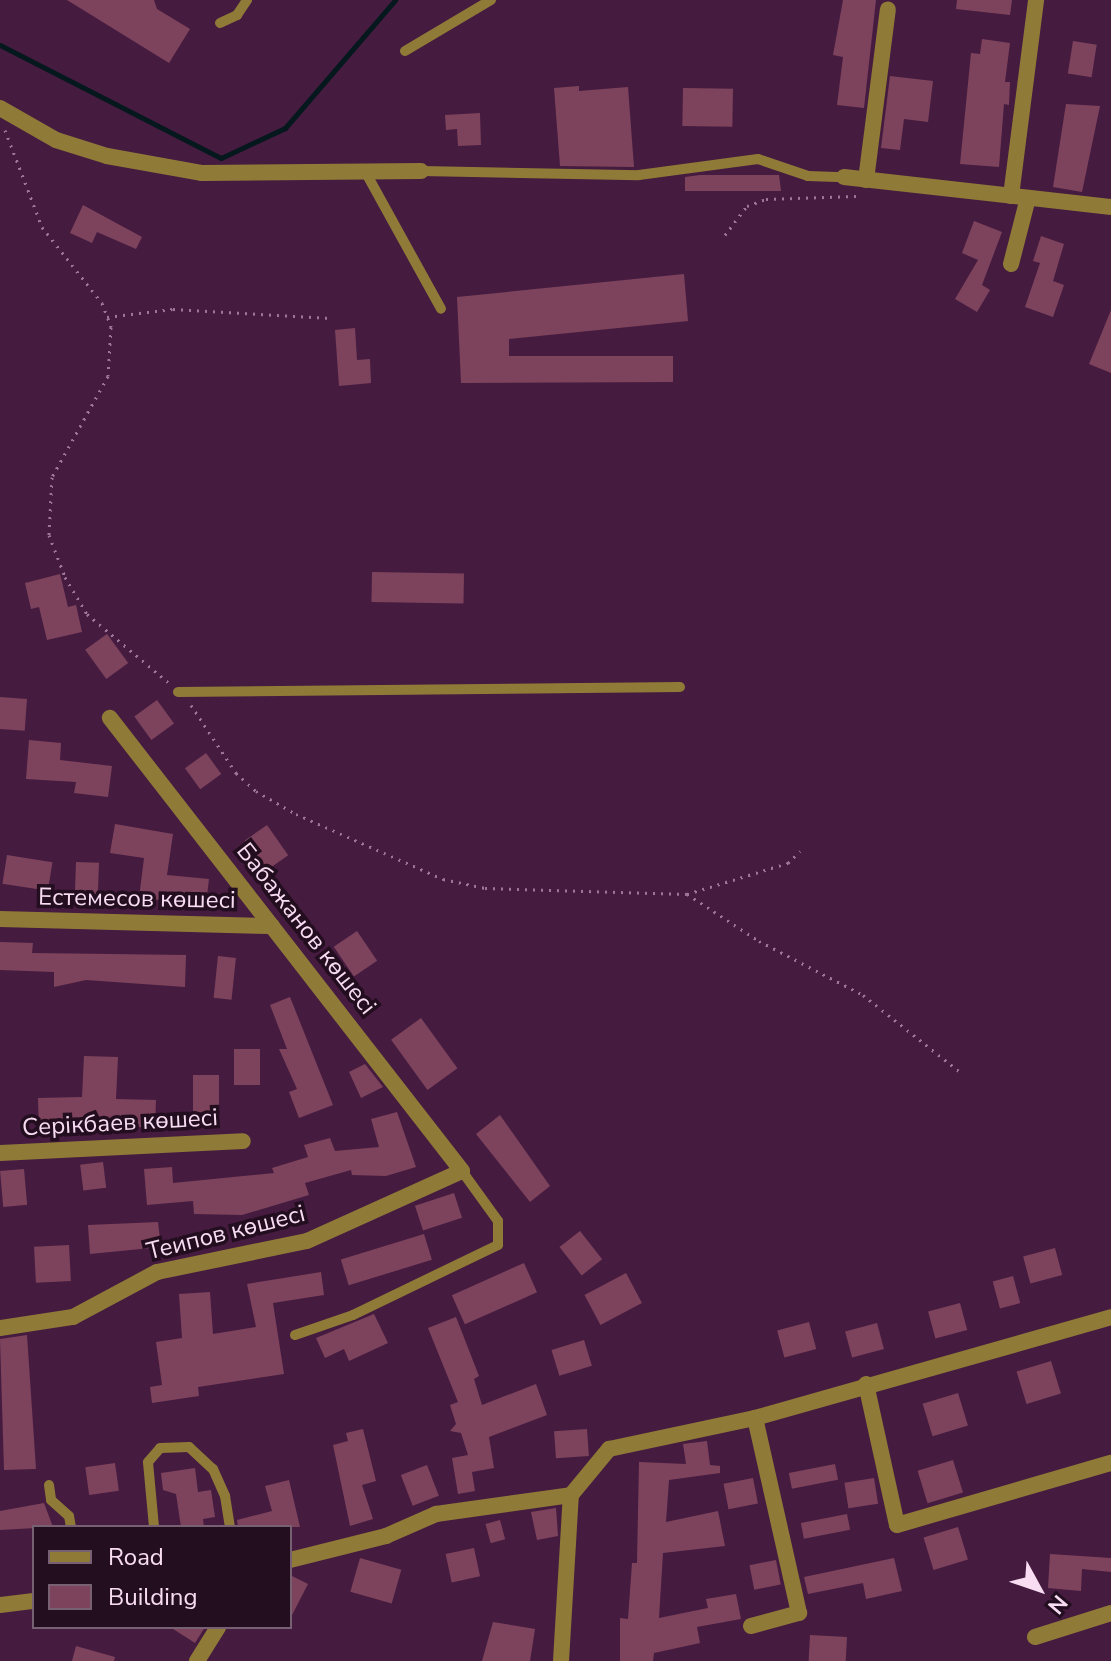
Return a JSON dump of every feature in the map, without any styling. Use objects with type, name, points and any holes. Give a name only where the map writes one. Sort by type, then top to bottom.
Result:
[{"type":"street","points":[[1011,264],[1036,0]]},
{"type":"street","points":[[866,180],[888,9]]},
{"type":"street","points":[[3,112],[56,140],[107,156],[202,173],[421,171]]},
{"type":"street","points":[[844,177],[1111,207]]},
{"type":"street","name":"Бабажанов көшесі","points":[[110,718],[462,1171]]},
{"type":"street","name":"Естемесов көшесі","points":[[0,919],[272,926]]},
{"type":"street","name":"Серікбаев көшесі","points":[[0,1153],[243,1141]]},
{"type":"street","name":"Теипов көшесі","points":[[0,1328],[73,1317],[157,1272],[307,1241],[462,1171]]},
{"type":"street","points":[[561,1661],[571,1495],[609,1449],[755,1418],[866,1384],[1111,1317]]},
{"type":"street","points":[[866,1384],[897,1525],[1111,1463]]},
{"type":"street","points":[[751,1626],[799,1613],[755,1418]]},
{"type":"street","points":[[292,1560],[386,1536],[436,1514],[571,1495]]},
{"type":"street","points":[[0,1605],[32,1601]]},
{"type":"street","points":[[1035,1637],[1111,1613]]},
{"type":"street","points":[[197,1661],[217,1629]]},
{"type":"lane","points":[[220,23],[237,15],[247,0]]},
{"type":"lane","points":[[405,51],[491,0]]},
{"type":"lane","points":[[421,171],[639,175],[758,159],[808,176],[844,177]]},
{"type":"lane","points":[[366,173],[441,309]]},
{"type":"lane","points":[[178,692],[680,687]]},
{"type":"lane","points":[[295,1335],[353,1315],[498,1245],[498,1221],[462,1171]]},
{"type":"lane","points":[[154,1525],[148,1462],[160,1448],[189,1447],[213,1469],[225,1496],[230,1525]]},
{"type":"lane","points":[[49,1485],[51,1500],[69,1516],[71,1525]]},
{"type":"path","points":[[3,112],[5,129],[42,227]]},
{"type":"path","points":[[725,235],[747,206],[766,199],[848,199],[860,193],[866,180]]},
{"type":"path","points":[[107,317],[173,309],[331,318]]},
{"type":"path","points":[[687,894],[759,941],[863,995],[959,1071]]},
{"type":"building","points":[[67,0],[154,0],[157,9],[190,29],[169,63]]},
{"type":"building","points":[[843,0],[876,0],[864,108],[837,105],[843,57],[833,55]]},
{"type":"building","points":[[957,0],[1012,0],[1010,15],[956,9]]},
{"type":"building","points":[[982,39],[1010,43],[1005,82],[1010,82],[1009,105],[1004,104],[999,167],[960,164],[971,53],[980,54]]},
{"type":"building","points":[[1073,41],[1097,45],[1092,77],[1068,74]]},
{"type":"building","points":[[890,76],[933,81],[928,122],[904,119],[900,150],[881,148]]},
{"type":"building","points":[[579,86],[579,91],[628,87],[634,167],[560,166],[554,88]]},
{"type":"building","points":[[683,88],[733,89],[732,127],[682,126]]},
{"type":"building","points":[[1066,104],[1100,106],[1082,192],[1053,187]]},
{"type":"building","points":[[480,113],[481,145],[458,146],[457,129],[446,130],[445,115]]},
{"type":"building","points":[[779,175],[781,191],[685,191],[685,177]]},
{"type":"building","points":[[83,205],[142,237],[136,249],[97,232],[92,243],[70,233]]},
{"type":"building","points":[[974,221],[1002,232],[982,285],[990,290],[977,312],[955,299],[978,260],[962,253]]},
{"type":"building","points":[[1041,236],[1064,244],[1053,281],[1064,285],[1053,317],[1025,307],[1040,263],[1033,261]]},
{"type":"building","points":[[684,274],[688,321],[509,339],[509,356],[673,356],[673,382],[461,383],[457,297]]},
{"type":"building","points":[[1111,310],[1111,373],[1089,364]]},
{"type":"building","points":[[355,328],[357,360],[370,359],[371,383],[339,386],[335,330]]},
{"type":"building","points":[[372,572],[464,574],[463,604],[371,602]]},
{"type":"building","points":[[60,574],[68,607],[76,605],[82,632],[47,640],[39,607],[31,609],[25,583]]},
{"type":"building","points":[[107,634],[128,663],[106,679],[85,650]]},
{"type":"building","points":[[0,697],[27,699],[25,731],[0,729]]},
{"type":"building","points":[[157,700],[174,723],[151,740],[134,716]]},
{"type":"building","points":[[29,740],[61,743],[60,760],[112,766],[108,797],[74,793],[76,782],[26,779]]},
{"type":"building","points":[[206,753],[221,774],[200,789],[185,768]]},
{"type":"building","points":[[115,824],[173,834],[167,875],[209,879],[206,904],[139,898],[144,858],[110,853]]},
{"type":"building","points":[[267,825],[288,855],[266,871],[245,840]]},
{"type":"building","points":[[7,855],[52,862],[48,891],[2,884]]},
{"type":"building","points":[[76,862],[99,863],[98,898],[75,897]]},
{"type":"building","points":[[357,931],[377,961],[354,977],[334,947]]},
{"type":"building","points":[[0,942],[33,943],[32,953],[186,955],[185,987],[86,980],[54,987],[54,972],[0,970]]},
{"type":"building","points":[[218,956],[236,958],[232,1000],[214,998]]},
{"type":"building","points":[[290,997],[333,1105],[299,1118],[289,1092],[297,1089],[279,1049],[287,1049],[270,1005]]},
{"type":"building","points":[[421,1018],[457,1068],[428,1090],[391,1040]]},
{"type":"building","points":[[234,1049],[260,1049],[260,1085],[234,1085]]},
{"type":"building","points":[[84,1056],[118,1057],[116,1099],[156,1100],[155,1128],[72,1123],[72,1133],[39,1134],[38,1098],[82,1097]]},
{"type":"building","points":[[365,1064],[383,1087],[361,1098],[349,1072]]},
{"type":"building","points":[[193,1075],[219,1075],[219,1112],[193,1112]]},
{"type":"building","points":[[397,1112],[416,1167],[386,1176],[352,1175],[351,1170],[305,1183],[309,1195],[242,1215],[194,1214],[193,1201],[147,1205],[144,1169],[172,1167],[173,1183],[274,1173],[272,1168],[308,1157],[304,1145],[330,1138],[335,1151],[379,1147],[371,1119]]},
{"type":"building","points":[[500,1115],[550,1186],[530,1202],[476,1134]]},
{"type":"building","points":[[103,1162],[106,1188],[83,1191],[80,1165]]},
{"type":"building","points":[[24,1169],[27,1205],[3,1207],[0,1171]]},
{"type":"building","points":[[454,1193],[462,1218],[423,1230],[415,1206]]},
{"type":"building","points":[[158,1222],[161,1247],[90,1254],[88,1225]]},
{"type":"building","points":[[580,1231],[602,1259],[582,1275],[560,1247]]},
{"type":"building","points":[[424,1234],[432,1260],[349,1285],[341,1259]]},
{"type":"building","points":[[69,1245],[71,1281],[36,1283],[34,1247]]},
{"type":"building","points":[[1055,1248],[1062,1275],[1030,1284],[1023,1257]]},
{"type":"building","points":[[524,1263],[537,1292],[465,1324],[452,1295]]},
{"type":"building","points":[[321,1272],[324,1295],[273,1303],[284,1374],[198,1387],[199,1396],[152,1403],[150,1387],[162,1385],[156,1342],[182,1338],[179,1294],[210,1292],[213,1334],[256,1327],[247,1284]]},
{"type":"building","points":[[626,1273],[642,1303],[600,1325],[585,1295]]},
{"type":"building","points":[[1013,1276],[1020,1303],[1000,1308],[993,1281]]},
{"type":"building","points":[[960,1303],[967,1330],[935,1339],[928,1312]]},
{"type":"building","points":[[374,1314],[388,1343],[349,1361],[344,1349],[325,1358],[316,1338]]},
{"type":"building","points":[[456,1317],[479,1376],[474,1379],[482,1405],[536,1384],[547,1415],[489,1437],[494,1468],[472,1472],[475,1491],[458,1494],[452,1458],[468,1455],[461,1433],[450,1431],[456,1424],[450,1405],[458,1402],[428,1328]]},
{"type":"building","points":[[809,1322],[816,1349],[784,1358],[777,1331]]},
{"type":"building","points":[[877,1323],[884,1349],[852,1358],[845,1332]]},
{"type":"building","points":[[27,1335],[36,1469],[4,1470],[0,1339]]},
{"type":"building","points":[[584,1340],[592,1366],[559,1376],[551,1350]]},
{"type":"building","points":[[1051,1361],[1061,1394],[1027,1404],[1017,1372]]},
{"type":"building","points":[[958,1393],[968,1426],[933,1436],[923,1404]]},
{"type":"building","points":[[363,1429],[376,1481],[362,1485],[373,1519],[350,1526],[333,1445],[348,1441],[346,1433]]},
{"type":"building","points":[[587,1429],[589,1456],[556,1458],[554,1431]]},
{"type":"building","points":[[707,1441],[710,1465],[720,1466],[720,1473],[669,1480],[666,1522],[718,1511],[725,1546],[663,1553],[659,1618],[708,1608],[706,1599],[736,1594],[741,1619],[697,1627],[700,1643],[654,1653],[653,1661],[620,1661],[620,1618],[628,1619],[632,1563],[637,1563],[639,1462],[686,1464],[683,1444]]},
{"type":"building","points":[[953,1460],[963,1493],[928,1503],[918,1471]]},
{"type":"building","points":[[115,1463],[119,1491],[89,1495],[85,1467]]},
{"type":"building","points":[[835,1464],[838,1480],[792,1489],[789,1473]]},
{"type":"building","points":[[427,1465],[439,1496],[413,1506],[401,1475]]},
{"type":"building","points":[[195,1468],[198,1492],[211,1490],[215,1517],[203,1519],[204,1525],[181,1525],[176,1494],[163,1490],[161,1473]]},
{"type":"building","points":[[753,1478],[758,1504],[729,1509],[724,1484]]},
{"type":"building","points":[[874,1478],[878,1504],[848,1508],[844,1483]]},
{"type":"building","points":[[289,1480],[300,1527],[238,1525],[237,1520],[272,1511],[265,1486]]},
{"type":"building","points":[[44,1503],[52,1525],[0,1530],[0,1511]]},
{"type":"building","points":[[556,1508],[558,1536],[537,1540],[531,1512]]},
{"type":"building","points":[[847,1514],[850,1530],[804,1539],[801,1523]]},
{"type":"building","points":[[500,1520],[505,1539],[491,1543],[486,1524]]},
{"type":"building","points":[[958,1527],[968,1560],[934,1570],[924,1538]]},
{"type":"building","points":[[474,1548],[480,1576],[452,1582],[446,1554]]},
{"type":"building","points":[[1050,1554],[1111,1558],[1111,1572],[1082,1569],[1081,1591],[1048,1588]]},
{"type":"building","points":[[360,1558],[401,1570],[392,1603],[350,1592]]},
{"type":"building","points":[[894,1558],[902,1591],[866,1599],[863,1583],[808,1594],[804,1577]]},
{"type":"building","points":[[776,1560],[781,1585],[754,1590],[749,1565]]},
{"type":"building","points":[[292,1576],[308,1584],[292,1615]]},
{"type":"building","points":[[493,1622],[535,1629],[530,1661],[482,1661]]},
{"type":"building","points":[[173,1629],[204,1629],[195,1643]]},
{"type":"building","points":[[810,1635],[847,1637],[846,1661],[809,1661]]},
{"type":"building","points":[[76,1646],[115,1657],[114,1661],[72,1661]]},
{"type":"waterway","points":[[0,45],[221,158],[285,128],[395,0]]}]
